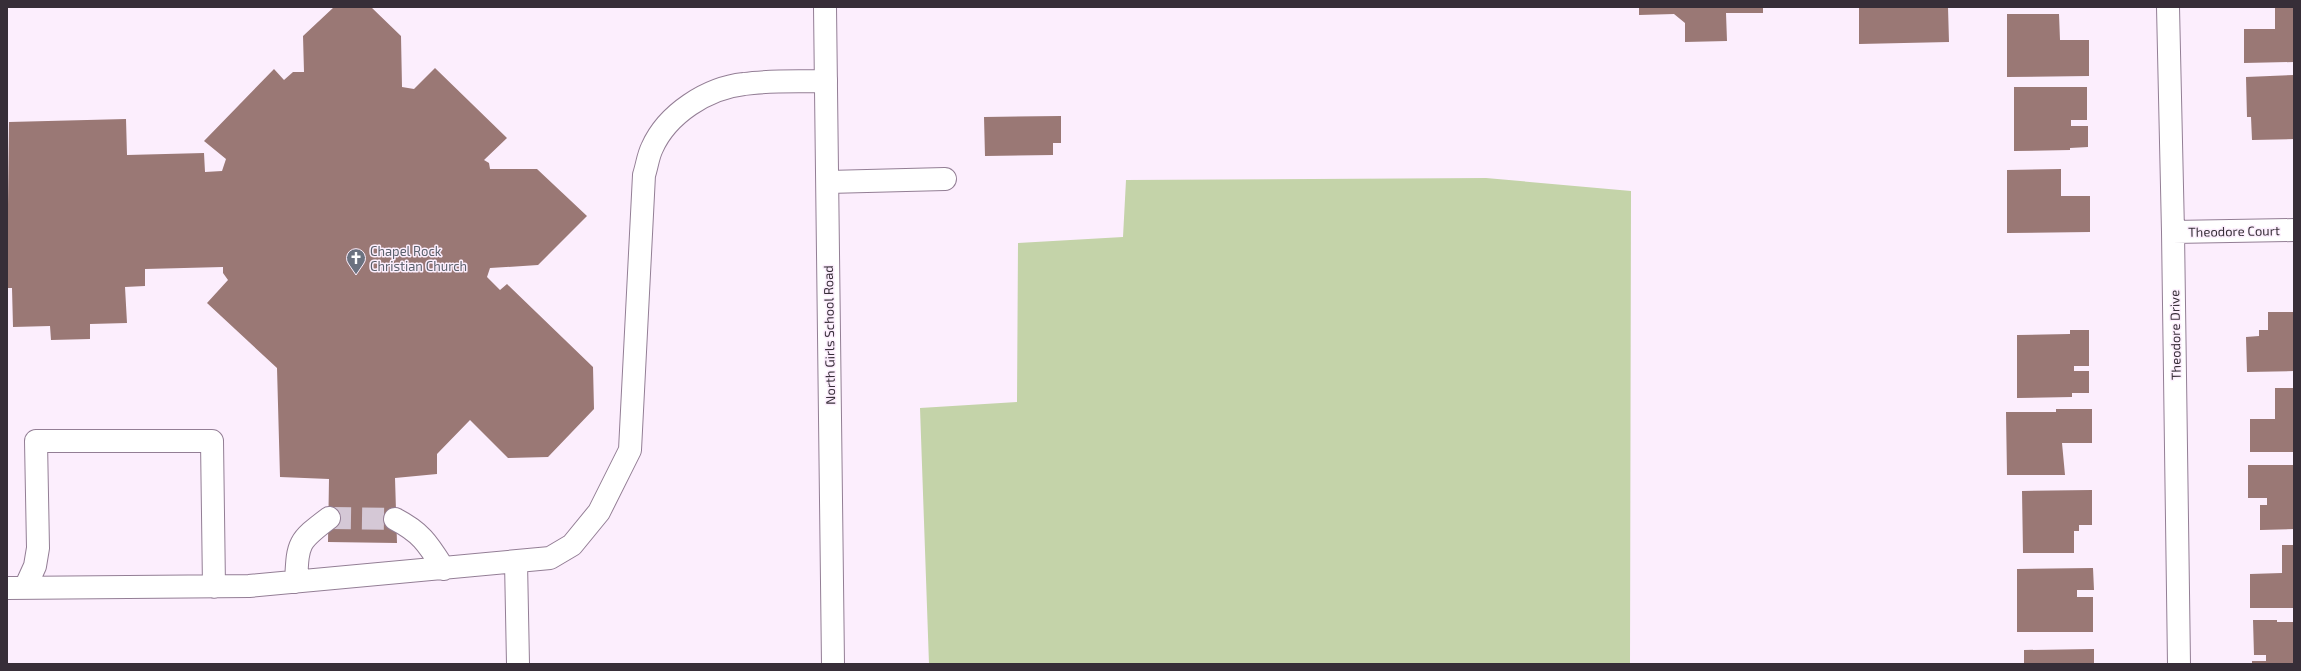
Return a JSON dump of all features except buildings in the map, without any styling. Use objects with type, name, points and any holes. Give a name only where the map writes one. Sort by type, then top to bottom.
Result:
[{"type":"street","name":"North Girls School Road","points":[[825,7],[833,664]]},
{"type":"street","name":"Theodore Drive","points":[[2168,7],[2174,232],[2179,664]]},
{"type":"street","points":[[16,588],[214,587],[296,582],[550,558],[572,545],[599,512],[630,450],[644,174],[652,148],[661,133],[673,118],[692,104],[714,92],[743,84],[826,81]]},
{"type":"street","points":[[828,182],[945,178]]},
{"type":"street","name":"Theodore Court","points":[[2174,232],[2294,230]]},
{"type":"street","points":[[16,588],[34,566],[38,548],[36,441],[212,440],[214,587]]},
{"type":"street","points":[[296,582],[298,554],[302,541],[329,518]]},
{"type":"street","points":[[395,520],[412,528],[425,539],[444,569]]},
{"type":"street","points":[[516,562],[518,664]]},
{"type":"green space","points":[[1486,178],[1631,191],[1630,664],[929,664],[920,408],[1017,402],[1018,243],[1123,237],[1126,180]]},
{"type":"tunnel","points":[[329,518],[395,519]]},
{"type":"place","name":"Chapel Rock Christian Church","points":[[356,275]]}]
